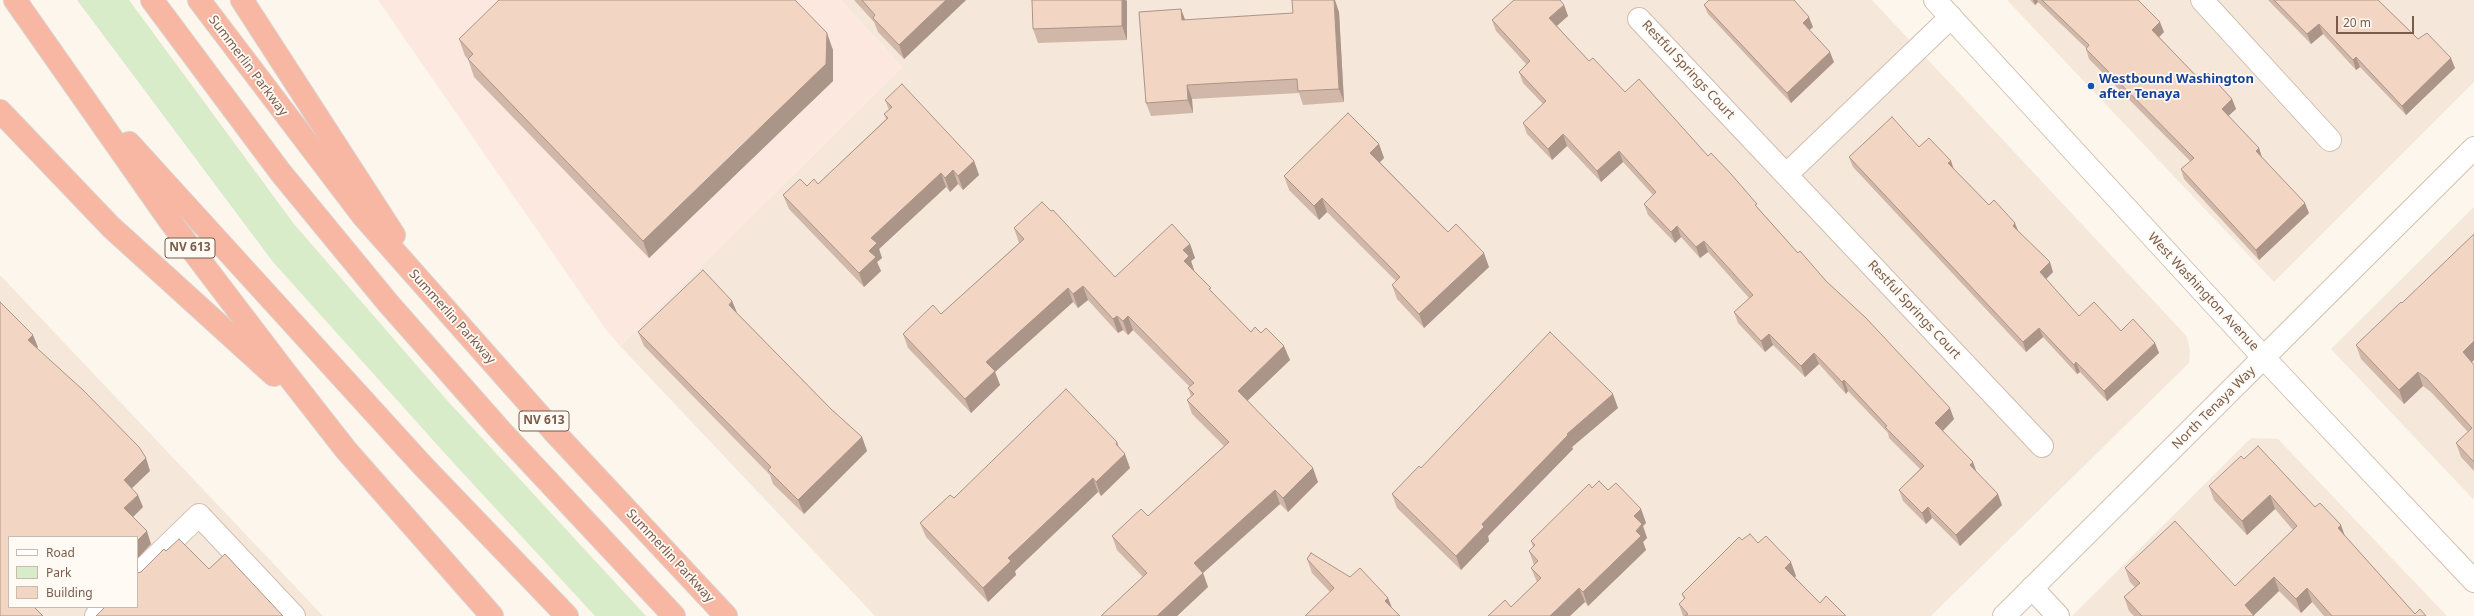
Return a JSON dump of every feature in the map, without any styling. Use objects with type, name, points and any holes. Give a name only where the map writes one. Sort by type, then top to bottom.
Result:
[{"type":"highway","name":"NV 613","points":[[15,0],[194,253],[320,417],[371,479],[492,616]]},
{"type":"highway","points":[[152,0],[276,166],[388,304],[501,431],[674,616]]},
{"type":"highway","name":"Summerlin Parkway","points":[[199,0],[336,182],[437,301],[579,459],[726,616]]},
{"type":"highway","points":[[242,0],[437,301]]},
{"type":"highway","points":[[68,76],[423,466],[567,616]]},
{"type":"highway","points":[[0,111],[111,227],[320,417]]},
{"type":"main road","name":"West Washington Avenue","points":[[1935,0],[2264,358],[2474,581]]},
{"type":"main road","points":[[2202,0],[2330,140]]},
{"type":"main road","points":[[1787,174],[1951,17]]},
{"type":"main road","name":"Restful Springs Court","points":[[1640,18],[2042,446]]},
{"type":"main road","name":"North Tenaya Way","points":[[2004,616],[2474,148]]},
{"type":"main road","points":[[138,574],[199,515],[294,616]]},
{"type":"main road","points":[[2032,588],[2058,616]]},
{"type":"main road","points":[[96,616],[104,608]]},
{"type":"shaded area","points":[[378,0],[840,0],[902,67],[620,346],[604,327]]},
{"type":"shaded area","points":[[840,0],[1872,0],[2187,337],[2190,350],[2189,363],[1931,616],[875,616],[620,346],[902,67]]},
{"type":"shaded area","points":[[2007,0],[2474,0],[2474,82],[2274,282]]},
{"type":"shaded area","points":[[2474,207],[2474,500],[2331,349]]},
{"type":"shaded area","points":[[0,275],[323,616],[0,616]]},
{"type":"shaded area","points":[[2251,438],[2278,439],[2447,616],[2072,616]]},
{"type":"green space","points":[[77,0],[129,0],[294,224],[445,398],[646,616],[595,616],[449,458],[273,262]]},
{"type":"building","points":[[499,0],[795,0],[827,33],[826,64],[643,241],[468,59],[473,54],[459,39]]},
{"type":"building","points":[[862,0],[946,0],[899,45],[873,18],[875,15]]},
{"type":"building","points":[[1032,0],[1122,0],[1122,26],[1033,29]]},
{"type":"building","points":[[1292,0],[1334,0],[1339,89],[1298,91],[1297,79],[1187,85],[1188,100],[1146,103],[1139,12],[1181,9],[1182,20],[1293,13]]},
{"type":"building","points":[[1514,0],[1560,0],[1564,5],[1549,18],[1589,61],[1593,58],[1625,92],[1639,79],[1708,156],[1711,153],[1731,174],[1757,204],[1755,205],[1798,253],[1800,251],[1826,281],[1866,318],[1950,408],[1935,423],[1973,462],[1970,465],[1998,494],[1956,535],[1928,507],[1922,513],[1899,490],[1924,466],[1885,427],[1887,426],[1844,380],[1842,382],[1814,353],[1801,366],[1769,334],[1761,341],[1734,312],[1753,295],[1704,241],[1696,247],[1677,226],[1671,232],[1644,204],[1656,192],[1619,151],[1597,171],[1563,134],[1548,149],[1523,123],[1546,101],[1519,72],[1530,61],[1492,20]]},
{"type":"building","points":[[1709,0],[1794,0],[1809,17],[1803,23],[1830,52],[1787,93],[1704,5]]},
{"type":"building","points":[[2042,0],[2138,0],[2160,22],[2152,30],[2200,80],[2208,73],[2232,99],[2222,109],[2259,148],[2256,151],[2305,203],[2256,250],[2181,169],[2194,158],[2086,49],[2089,45]]},
{"type":"building","points":[[2274,0],[2378,0],[2418,39],[2427,33],[2451,58],[2402,106],[2356,57],[2353,60],[2319,24],[2307,34]]},
{"type":"building","points":[[902,84],[974,161],[958,176],[953,170],[945,178],[941,173],[871,238],[877,243],[869,251],[876,257],[859,273],[783,195],[800,179],[807,186],[814,179],[818,184],[888,118],[884,114],[892,107],[885,100]]},
{"type":"building","points":[[1348,113],[1379,144],[1370,153],[1448,232],[1456,224],[1484,253],[1419,314],[1392,285],[1400,277],[1322,198],[1314,206],[1284,176]]},
{"type":"building","points":[[1892,117],[1919,147],[1929,138],[1951,161],[1948,163],[1989,205],[1994,200],[2015,223],[2013,226],[2050,262],[2040,272],[2079,316],[2094,302],[2121,331],[2133,319],[2155,343],[2104,391],[2076,362],[2074,365],[2039,328],[2023,342],[1849,157]]},
{"type":"building","points":[[1042,202],[1051,211],[1053,210],[1115,277],[1172,224],[1190,244],[1183,250],[1189,256],[1184,261],[1211,288],[1209,289],[1251,332],[1255,327],[1261,333],[1266,328],[1284,346],[1238,391],[1313,468],[1283,498],[1275,490],[1194,563],[1203,573],[1157,616],[1101,616],[1147,573],[1112,536],[1141,509],[1148,516],[1229,442],[1187,400],[1194,394],[1188,388],[1194,383],[1128,316],[1123,321],[1117,316],[1113,319],[1083,286],[1073,294],[1068,288],[986,362],[995,371],[965,399],[903,334],[933,305],[941,314],[1024,239],[1014,228]]},
{"type":"building","points":[[2474,234],[2474,341],[2463,352],[2474,365],[2474,462],[2456,443],[2472,428],[2426,378],[2418,372],[2399,390],[2356,345]]},
{"type":"building","points":[[703,270],[732,301],[729,305],[831,409],[862,437],[798,500],[768,470],[771,467],[638,332]]},
{"type":"building","points":[[0,302],[33,335],[28,340],[83,390],[139,447],[146,458],[124,480],[138,495],[124,508],[147,531],[138,540],[138,536],[8,536],[8,608],[35,608],[43,616],[0,616]]},
{"type":"building","points":[[1550,332],[1613,394],[1567,434],[1568,435],[1482,524],[1484,527],[1456,556],[1392,494],[1419,466],[1421,468]]},
{"type":"building","points":[[1066,389],[1117,442],[1116,444],[1125,454],[1096,482],[1093,478],[1008,558],[1011,561],[983,588],[920,523],[950,495],[954,498]]},
{"type":"building","points":[[2258,446],[2315,507],[2320,503],[2341,525],[2338,528],[2415,614],[2420,609],[2426,616],[2332,616],[2307,588],[2296,599],[2274,577],[2245,605],[2254,616],[2142,616],[2124,597],[2140,583],[2125,568],[2175,521],[2235,586],[2297,526],[2270,495],[2242,521],[2209,486],[2241,456],[2244,459]]},
{"type":"building","points":[[1599,481],[1608,490],[1616,483],[1641,509],[1634,516],[1642,524],[1636,531],[1641,536],[1583,592],[1579,588],[1550,616],[1488,616],[1505,600],[1511,607],[1541,578],[1531,568],[1538,561],[1529,551],[1535,545],[1531,541],[1589,484],[1592,488]]},
{"type":"building","points":[[1750,534],[1758,543],[1766,536],[1791,562],[1785,568],[1820,603],[1826,596],[1846,616],[1685,616],[1688,614],[1679,604],[1685,598],[1682,594],[1739,537],[1742,540]]},
{"type":"building","points":[[179,539],[209,569],[225,554],[283,616],[96,616],[104,608],[138,608],[138,573],[141,572],[164,549],[166,551]]},
{"type":"building","points":[[1311,553],[1350,577],[1360,568],[1388,598],[1385,601],[1400,616],[1305,616],[1334,588],[1307,559]]},
{"type":"place","name":"Westbound Washington after Tenaya","points":[[2091,86]]}]
